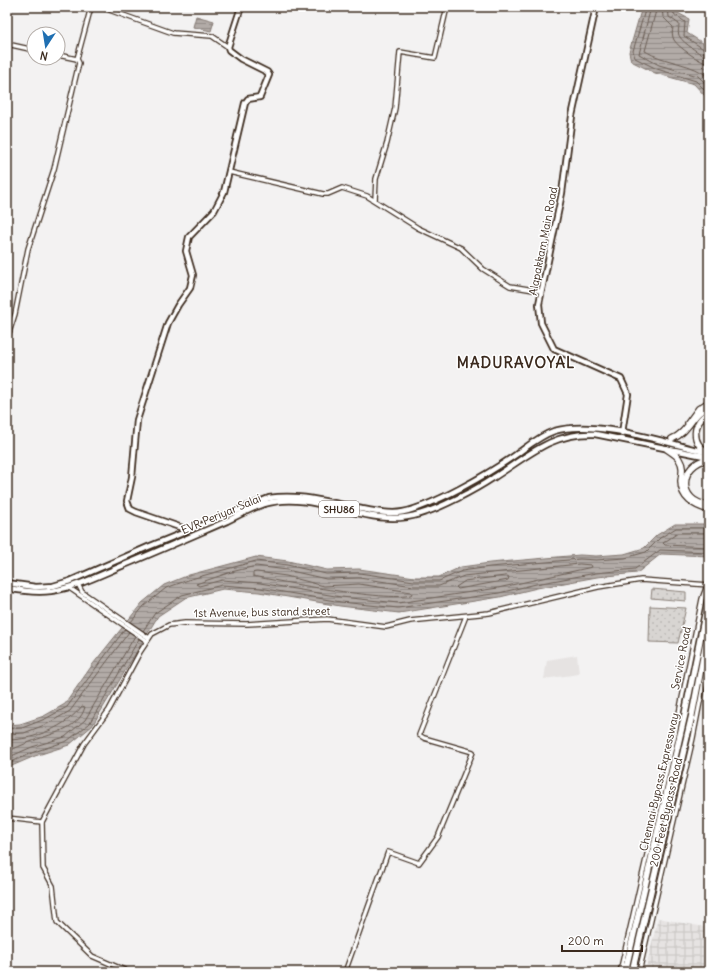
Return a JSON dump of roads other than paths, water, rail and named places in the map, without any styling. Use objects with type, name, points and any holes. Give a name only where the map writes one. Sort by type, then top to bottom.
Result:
[{"type":"highway","points":[[672,439],[686,429],[702,409],[709,406]]},
{"type":"highway","points":[[709,413],[699,421],[695,431],[695,438],[700,446],[709,452]]},
{"type":"highway","points":[[667,449],[679,459],[685,472],[686,486],[689,494],[696,501],[709,505]]},
{"type":"highway","points":[[709,458],[696,462],[685,472],[681,481],[684,494],[692,504],[709,510]]},
{"type":"highway","name":"Chennai Bypass Expressway","points":[[625,972],[685,714],[709,595]]},
{"type":"highway","name":"Chennai Bypass Expressway","points":[[632,972],[692,715],[709,627]]},
{"type":"main road","points":[[188,530],[136,512],[130,509],[127,505],[127,501],[132,477],[138,420],[146,387],[155,368],[168,323],[190,288],[193,275],[186,251],[187,241],[189,236],[217,207],[224,192],[245,103],[251,98],[260,96],[269,75],[268,72],[231,53],[228,47],[241,7]]},
{"type":"main road","name":"Alapakkam Main Road","points":[[596,7],[572,116],[562,193],[540,291],[540,323],[552,348],[621,379],[628,394],[622,433]]},
{"type":"main road","name":"EVR Periyar Salai","points":[[7,583],[36,587],[53,586],[92,572],[188,530],[269,498],[285,496],[386,513],[416,509],[507,460],[542,436],[554,431],[581,427],[594,427],[659,441]]},
{"type":"main road","name":"EVR Periyar Salai","points":[[7,588],[40,592],[79,586],[265,504],[280,501],[325,503],[376,518],[403,518],[420,514],[440,506],[484,484],[544,444],[566,436],[596,434],[667,449]]},
{"type":"main road","name":"SHU86","points":[[659,441],[709,452]]},
{"type":"main road","name":"SHU86","points":[[667,449],[709,458]]},
{"type":"main road","points":[[507,460],[510,467]]},
{"type":"main road","points":[[148,547],[152,554]]},
{"type":"street","points":[[7,339],[15,314],[28,249],[54,169],[80,63],[77,59],[91,7]]},
{"type":"street","points":[[101,7],[173,33],[212,36],[228,47]]},
{"type":"street","points":[[375,200],[376,178],[387,143],[395,108],[400,52],[435,58],[448,7]]},
{"type":"street","points":[[7,44],[26,48]]},
{"type":"street","points":[[66,57],[77,59]]},
{"type":"street","points":[[229,172],[323,194],[331,193],[338,189],[347,189],[375,200],[418,228],[461,248],[483,269],[510,286],[540,291]]},
{"type":"street","points":[[659,441],[672,439],[698,408],[709,402]]},
{"type":"street","name":"1st Avenue, bus stand street","points":[[129,972],[92,956],[57,922],[53,886],[43,868],[42,822],[84,744],[109,710],[152,634],[169,625],[185,623],[247,624],[327,619],[386,627],[410,621],[489,613],[598,587],[641,580],[708,585]]},
{"type":"street","name":"Service Road","points":[[620,972],[675,733],[702,599],[708,585]]},
{"type":"street","points":[[79,586],[82,592],[143,636]]},
{"type":"street","points":[[68,587],[148,639]]},
{"type":"street","points":[[345,972],[388,852],[419,864],[438,837],[472,752],[424,738],[419,735],[466,616]]},
{"type":"street","name":"200 Feet Bypass Road","points":[[639,972],[693,738],[709,656]]},
{"type":"street","points":[[7,818],[42,822]]},
{"type":"water","points":[[642,7],[677,7],[676,12],[689,19],[687,33],[706,45],[709,53],[709,98],[706,97],[694,84],[655,73],[631,61],[629,52]]},
{"type":"water","points":[[196,16],[214,21],[211,31],[193,27]]},
{"type":"water","points":[[675,524],[709,524],[709,556],[661,554],[637,573],[597,577],[537,588],[500,597],[399,613],[340,606],[259,592],[223,589],[185,598],[158,616],[92,726],[69,745],[35,756],[7,768],[7,725],[20,724],[44,716],[65,704],[93,664],[142,603],[164,585],[189,575],[256,557],[288,561],[327,570],[359,569],[415,577],[439,577],[461,567],[490,563],[580,555],[596,556],[624,554],[644,548],[657,535]]},
{"type":"district","name":"MADURAVOYAL","points":[[516,362]]}]
